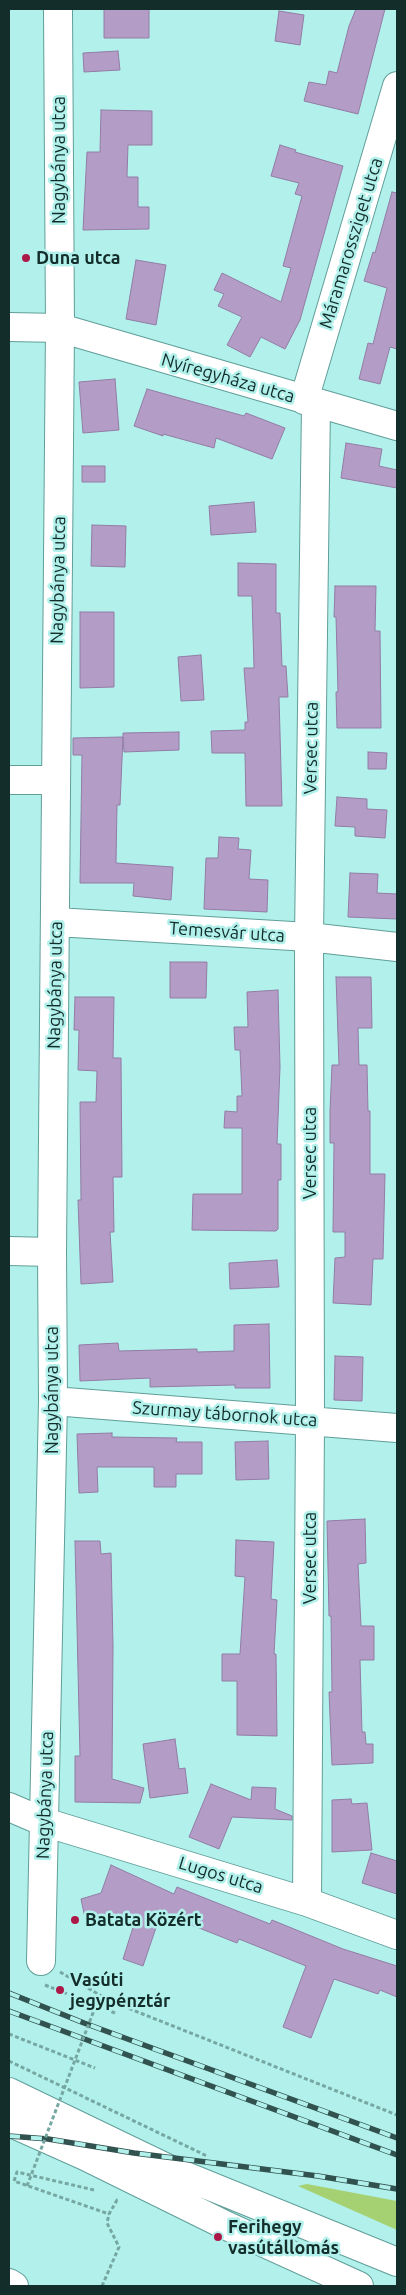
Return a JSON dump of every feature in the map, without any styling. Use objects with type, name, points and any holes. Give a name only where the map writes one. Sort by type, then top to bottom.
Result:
[{"type":"street","name":"Nagybánya utca","points":[[42,1972],[53,1401],[52,1252],[60,328],[58,9]]},
{"type":"street","name":"Máramarossziget utca","points":[[310,402],[397,86]]},
{"type":"street","points":[[9,327],[60,328]]},
{"type":"street","name":"Nyíregyháza utca","points":[[60,328],[397,426]]},
{"type":"street","name":"Versec utca","points":[[307,1902],[310,1420],[310,402]]},
{"type":"street","points":[[9,780],[56,780]]},
{"type":"street","name":"Temesvár utca","points":[[56,922],[309,937],[397,947]]},
{"type":"street","points":[[9,1251],[52,1252]]},
{"type":"street","name":"Szurmay tábornok utca","points":[[53,1401],[397,1428]]},
{"type":"street","name":"Lugos utca","points":[[9,1807],[44,1822],[307,1902],[397,1935]]},
{"type":"street","points":[[9,2092],[173,2171],[397,2262]]},
{"type":"street","points":[[9,2122],[85,2156],[227,2226],[359,2286]]},
{"type":"street","points":[[9,2283],[14,2286]]},
{"type":"path","points":[[42,1972],[96,2005],[115,2013]]},
{"type":"path","points":[[42,1972],[397,2115]]},
{"type":"path","points":[[27,2186],[96,2005]]},
{"type":"path","points":[[9,2034],[95,2068]]},
{"type":"path","points":[[9,2061],[213,2160]]},
{"type":"path","points":[[101,2193],[93,2189],[16,2172],[14,2181],[109,2214]]},
{"type":"path","points":[[109,2196],[125,2201]]},
{"type":"path","points":[[102,2286],[119,2247],[107,2223],[109,2214],[117,2200]]},
{"type":"green space","points":[[307,2184],[397,2201],[397,2230],[298,2186]]},
{"type":"building","points":[[104,9],[149,9],[149,38],[104,38]]},
{"type":"building","points":[[356,9],[385,9],[358,114],[304,101],[309,82],[326,85],[329,71],[337,73],[349,26]]},
{"type":"building","points":[[279,11],[304,15],[300,45],[275,41]]},
{"type":"building","points":[[118,51],[120,70],[84,72],[83,53]]},
{"type":"building","points":[[101,110],[152,111],[152,145],[128,145],[127,177],[138,177],[138,207],[149,207],[149,229],[83,230],[87,152],[100,152]]},
{"type":"building","points":[[280,145],[296,150],[295,152],[343,166],[300,320],[285,349],[261,337],[250,357],[227,345],[242,317],[218,306],[224,294],[214,290],[222,273],[281,302],[291,268],[283,266],[302,196],[295,194],[299,183],[271,176]]},
{"type":"building","points":[[392,192],[397,193],[397,349],[390,347],[380,384],[359,379],[368,343],[373,344],[387,288],[364,281],[373,252],[375,253]]},
{"type":"building","points":[[136,260],[166,265],[156,325],[126,319]]},
{"type":"building","points":[[115,379],[119,430],[83,433],[79,382]]},
{"type":"building","points":[[147,389],[244,416],[246,413],[285,428],[272,459],[216,438],[214,448],[163,434],[163,436],[134,426]]},
{"type":"building","points":[[346,443],[382,449],[379,466],[397,470],[397,488],[341,478]]},
{"type":"building","points":[[82,466],[105,466],[105,482],[82,482]]},
{"type":"building","points":[[254,502],[256,532],[211,535],[209,506]]},
{"type":"building","points":[[92,525],[126,526],[125,567],[91,566]]},
{"type":"building","points":[[238,563],[276,564],[276,613],[280,613],[282,666],[286,666],[288,697],[279,697],[282,806],[246,806],[245,753],[212,753],[211,731],[245,730],[245,722],[248,722],[244,668],[254,668],[252,596],[238,596]]},
{"type":"building","points":[[335,586],[376,586],[375,631],[380,631],[381,728],[337,728],[336,692],[338,692],[336,617],[334,617]]},
{"type":"building","points":[[80,612],[114,612],[114,687],[80,688]]},
{"type":"building","points":[[201,655],[204,700],[181,701],[178,657]]},
{"type":"building","points":[[179,732],[179,750],[124,752],[123,733]]},
{"type":"building","points":[[123,737],[120,805],[117,805],[116,863],[173,867],[171,900],[133,896],[134,883],[80,883],[82,755],[73,755],[73,738]]},
{"type":"building","points":[[368,752],[387,753],[386,769],[368,769]]},
{"type":"building","points":[[337,797],[367,799],[367,809],[387,810],[385,838],[355,836],[355,827],[335,826]]},
{"type":"building","points":[[219,837],[239,838],[238,849],[251,850],[249,879],[268,880],[267,912],[204,909],[206,858],[218,858]]},
{"type":"building","points":[[350,873],[378,874],[377,893],[397,894],[397,919],[348,917]]},
{"type":"building","points":[[170,962],[207,962],[206,998],[170,998]]},
{"type":"building","points":[[336,977],[371,977],[372,1028],[358,1028],[359,1065],[367,1065],[368,1111],[370,1111],[370,1174],[385,1174],[383,1259],[373,1259],[371,1305],[333,1303],[335,1258],[345,1257],[345,1232],[333,1232],[334,1143],[330,1143],[332,1065],[339,1065]]},
{"type":"building","points":[[278,990],[280,1067],[277,1144],[281,1144],[281,1180],[278,1180],[278,1229],[276,1231],[192,1230],[193,1194],[242,1194],[242,1128],[224,1128],[225,1111],[237,1112],[237,1096],[242,1096],[240,1050],[235,1050],[234,1027],[248,1027],[247,992]]},
{"type":"building","points":[[75,997],[114,997],[113,1058],[121,1058],[122,1177],[113,1177],[114,1232],[110,1232],[113,1282],[81,1284],[78,1200],[81,1200],[80,1102],[96,1102],[97,1071],[78,1070],[79,1030],[74,1030]]},
{"type":"building","points":[[277,1260],[279,1287],[230,1289],[229,1263]]},
{"type":"building","points":[[269,1324],[270,1388],[235,1388],[235,1385],[150,1387],[150,1378],[80,1381],[79,1345],[118,1343],[119,1351],[197,1349],[197,1352],[234,1351],[234,1325]]},
{"type":"building","points":[[335,1356],[363,1357],[362,1401],[334,1400]]},
{"type":"building","points":[[112,1433],[112,1437],[177,1438],[176,1442],[202,1442],[202,1474],[176,1474],[176,1487],[154,1487],[154,1467],[97,1467],[98,1492],[79,1493],[77,1434]]},
{"type":"building","points":[[268,1441],[269,1479],[236,1480],[235,1442]]},
{"type":"building","points":[[365,1519],[366,1563],[358,1564],[361,1626],[374,1626],[374,1660],[360,1660],[362,1732],[365,1732],[366,1744],[373,1744],[373,1763],[332,1765],[329,1692],[332,1692],[331,1616],[329,1616],[327,1521]]},
{"type":"building","points":[[236,1540],[274,1542],[271,1599],[277,1600],[274,1654],[276,1654],[277,1736],[237,1735],[237,1681],[222,1681],[222,1654],[240,1654],[245,1577],[235,1576]]},
{"type":"building","points":[[75,1541],[100,1541],[101,1554],[111,1553],[113,1646],[112,1779],[144,1788],[140,1803],[75,1802],[75,1756],[80,1756]]},
{"type":"building","points":[[175,1739],[179,1769],[185,1768],[188,1793],[150,1798],[143,1744]]},
{"type":"building","points":[[211,1784],[251,1800],[252,1787],[276,1788],[275,1809],[292,1816],[292,1820],[232,1817],[219,1849],[189,1837]]},
{"type":"building","points":[[351,1799],[352,1804],[367,1803],[372,1850],[332,1852],[332,1800]]},
{"type":"building","points":[[371,1853],[397,1861],[397,1894],[362,1883]]},
{"type":"building","points":[[111,1865],[174,1894],[177,1887],[270,1924],[272,1920],[343,1949],[397,1966],[397,1997],[380,1990],[378,1994],[334,1979],[311,2038],[283,2027],[306,1966],[239,1939],[237,1943],[161,1913],[143,1966],[123,1959],[135,1921],[105,1917],[85,1918],[81,1899],[101,1893]]},
{"type":"railway","points":[[9,1993],[84,2023],[397,2138]]},
{"type":"railway","points":[[9,2011],[397,2155]]},
{"type":"railway","points":[[9,2136],[48,2139],[134,2153],[318,2176],[397,2189]]},
{"type":"place","name":"Duna utca","points":[[26,258]]},
{"type":"place","name":"Batata Közért","points":[[75,1920]]},
{"type":"place","name":"Vasúti jegypénztár","points":[[60,1990]]},
{"type":"place","name":"Ferihegy vasútállomás","points":[[218,2237]]}]
